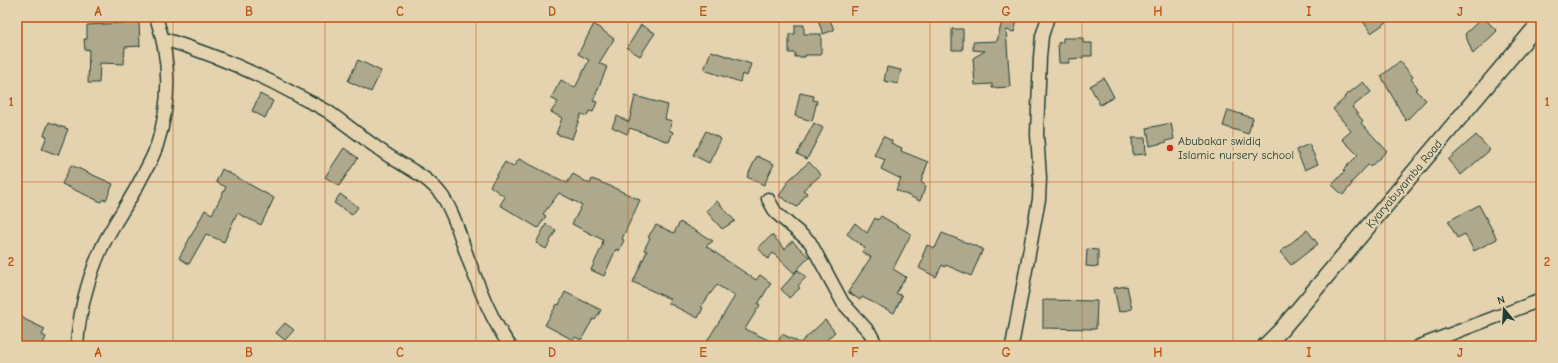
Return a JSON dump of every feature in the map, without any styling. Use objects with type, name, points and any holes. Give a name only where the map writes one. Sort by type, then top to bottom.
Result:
[{"type":"street","points":[[77,346],[78,326],[89,280],[103,246],[143,176],[157,146],[166,108],[168,71],[164,39],[156,17]]},
{"type":"street","points":[[1012,346],[1039,199],[1040,178],[1037,134],[1040,57],[1042,36],[1048,17]]},
{"type":"street","name":"Kyaryabuyamba Road","points":[[1265,346],[1286,324],[1541,21]]},
{"type":"street","points":[[164,39],[199,49],[268,80],[326,111],[380,150],[414,170],[430,182],[443,196],[453,214],[469,262],[490,312],[510,346]]},
{"type":"street","points":[[768,199],[776,213],[810,242],[843,303],[870,333],[877,346]]},
{"type":"street","points":[[1419,346],[1541,300]]},
{"type":"building","points":[[817,17],[829,17],[834,30],[823,34]]},
{"type":"building","points":[[1003,17],[1017,21],[1014,32],[1006,30],[1010,87],[992,88],[992,84],[975,85],[973,58],[985,51],[973,50],[973,42],[997,41]]},
{"type":"building","points":[[1360,17],[1394,17],[1371,33]]},
{"type":"building","points":[[1483,17],[1497,31],[1473,54],[1465,34]]},
{"type":"building","points":[[139,22],[140,46],[125,47],[124,64],[100,63],[99,83],[88,83],[89,49],[85,50],[84,39],[87,39],[87,25]]},
{"type":"building","points":[[594,24],[614,39],[599,63],[607,67],[593,101],[597,102],[593,112],[589,111],[587,116],[581,114],[572,139],[556,134],[562,118],[551,112],[558,102],[551,98],[561,80],[575,88],[589,60],[578,54]]},
{"type":"building","points":[[641,25],[655,33],[640,56],[627,48]]},
{"type":"building","points":[[795,25],[804,25],[804,34],[821,34],[821,55],[805,55],[805,57],[795,57],[795,53],[789,53],[789,34],[795,34]]},
{"type":"building","points":[[952,29],[963,29],[963,50],[952,50]]},
{"type":"building","points":[[1063,38],[1083,38],[1083,43],[1092,43],[1092,56],[1069,59],[1069,63],[1059,63],[1058,43],[1063,42]]},
{"type":"building","points":[[711,51],[751,64],[747,76],[742,74],[740,82],[704,70]]},
{"type":"building","points":[[358,60],[381,71],[371,92],[348,81]]},
{"type":"building","points":[[1400,61],[1413,77],[1411,79],[1418,88],[1415,90],[1426,100],[1406,121],[1381,76]]},
{"type":"building","points":[[887,67],[901,70],[898,84],[884,81]]},
{"type":"building","points":[[1104,78],[1114,97],[1100,105],[1090,86]]},
{"type":"building","points":[[1363,82],[1371,92],[1352,107],[1363,121],[1361,123],[1387,151],[1370,167],[1368,165],[1351,183],[1352,184],[1343,195],[1332,185],[1345,171],[1343,170],[1358,155],[1342,139],[1351,131],[1333,109],[1345,98],[1344,97]]},
{"type":"building","points":[[800,93],[814,96],[813,100],[817,101],[812,121],[795,116]]},
{"type":"building","points":[[260,94],[273,101],[265,118],[252,111]]},
{"type":"building","points":[[635,96],[668,105],[665,119],[672,121],[669,130],[673,132],[669,142],[630,128],[627,134],[612,127],[617,116],[629,122]]},
{"type":"building","points":[[1228,110],[1253,118],[1248,134],[1223,126]]},
{"type":"building","points":[[49,122],[68,129],[58,155],[42,149],[47,136],[44,135]]},
{"type":"building","points":[[814,123],[823,128],[807,159],[797,154]]},
{"type":"building","points":[[1171,123],[1174,139],[1150,146],[1147,128]]},
{"type":"building","points":[[706,131],[721,139],[709,163],[693,155]]},
{"type":"building","points":[[1476,135],[1490,150],[1461,175],[1448,160]]},
{"type":"building","points":[[883,136],[892,141],[891,143],[902,148],[901,151],[928,162],[921,182],[926,186],[920,201],[896,190],[901,179],[881,169],[885,160],[874,155]]},
{"type":"building","points":[[1132,138],[1145,138],[1146,154],[1133,155]]},
{"type":"building","points":[[1309,144],[1318,164],[1305,170],[1296,150]]},
{"type":"building","points":[[344,148],[358,158],[339,186],[325,177]]},
{"type":"building","points":[[757,156],[774,164],[764,185],[747,177]]},
{"type":"building","points":[[519,159],[567,183],[573,174],[590,184],[592,179],[640,200],[622,239],[624,240],[619,251],[616,249],[604,276],[591,270],[603,244],[603,240],[572,224],[582,205],[559,193],[543,214],[546,216],[538,228],[500,205],[505,197],[490,186],[505,162],[513,167]]},
{"type":"building","points":[[809,162],[821,175],[803,190],[807,193],[797,207],[779,196],[789,180]]},
{"type":"building","points":[[71,165],[113,184],[106,200],[103,199],[101,202],[62,184]]},
{"type":"building","points":[[222,169],[274,198],[261,225],[237,213],[224,242],[206,234],[189,264],[179,258],[205,210],[212,214],[226,187],[216,182]]},
{"type":"building","points":[[340,194],[358,207],[352,215],[334,203]]},
{"type":"building","points":[[717,201],[735,221],[722,229],[706,211]]},
{"type":"building","points":[[1479,205],[1497,239],[1474,251],[1465,234],[1457,238],[1448,221]]},
{"type":"building","points":[[881,216],[911,234],[893,269],[906,277],[896,293],[902,296],[894,313],[862,297],[860,300],[848,292],[871,257],[862,252],[865,248],[847,234],[855,223],[867,233],[875,218],[878,220]]},
{"type":"building","points":[[680,222],[713,241],[706,246],[723,258],[756,280],[760,275],[771,283],[758,304],[760,305],[745,329],[777,344],[782,334],[800,343],[825,320],[835,332],[820,346],[704,346],[735,296],[717,285],[701,307],[703,308],[698,318],[668,303],[670,299],[633,282],[647,251],[644,250],[650,238],[648,237],[656,225],[674,233]]},
{"type":"building","points":[[546,224],[556,230],[546,249],[536,243]]},
{"type":"building","points":[[1307,230],[1318,244],[1291,265],[1280,252]]},
{"type":"building","points":[[942,233],[983,249],[971,276],[946,265],[945,267],[942,265],[936,277],[919,268],[927,245],[935,248]]},
{"type":"building","points":[[772,235],[785,249],[792,241],[809,257],[794,273],[773,253],[768,259],[758,248]]},
{"type":"building","points":[[1087,249],[1098,250],[1098,267],[1086,266]]},
{"type":"building","points":[[798,270],[806,277],[798,286],[800,288],[789,298],[781,289]]},
{"type":"building","points":[[1127,286],[1132,309],[1119,312],[1114,288]]},
{"type":"building","points":[[565,292],[601,310],[595,320],[593,319],[581,340],[575,337],[573,340],[545,325],[557,304],[559,305]]},
{"type":"building","points":[[1043,300],[1097,301],[1096,329],[1043,328]]},
{"type":"building","points":[[17,313],[26,320],[45,329],[42,335],[46,337],[42,346],[17,346]]},
{"type":"building","points":[[285,323],[294,330],[285,340],[276,333]]},
{"type":"place","name":"Abubakar swidiq Islamic nursery school","points":[[1170,148]]}]
